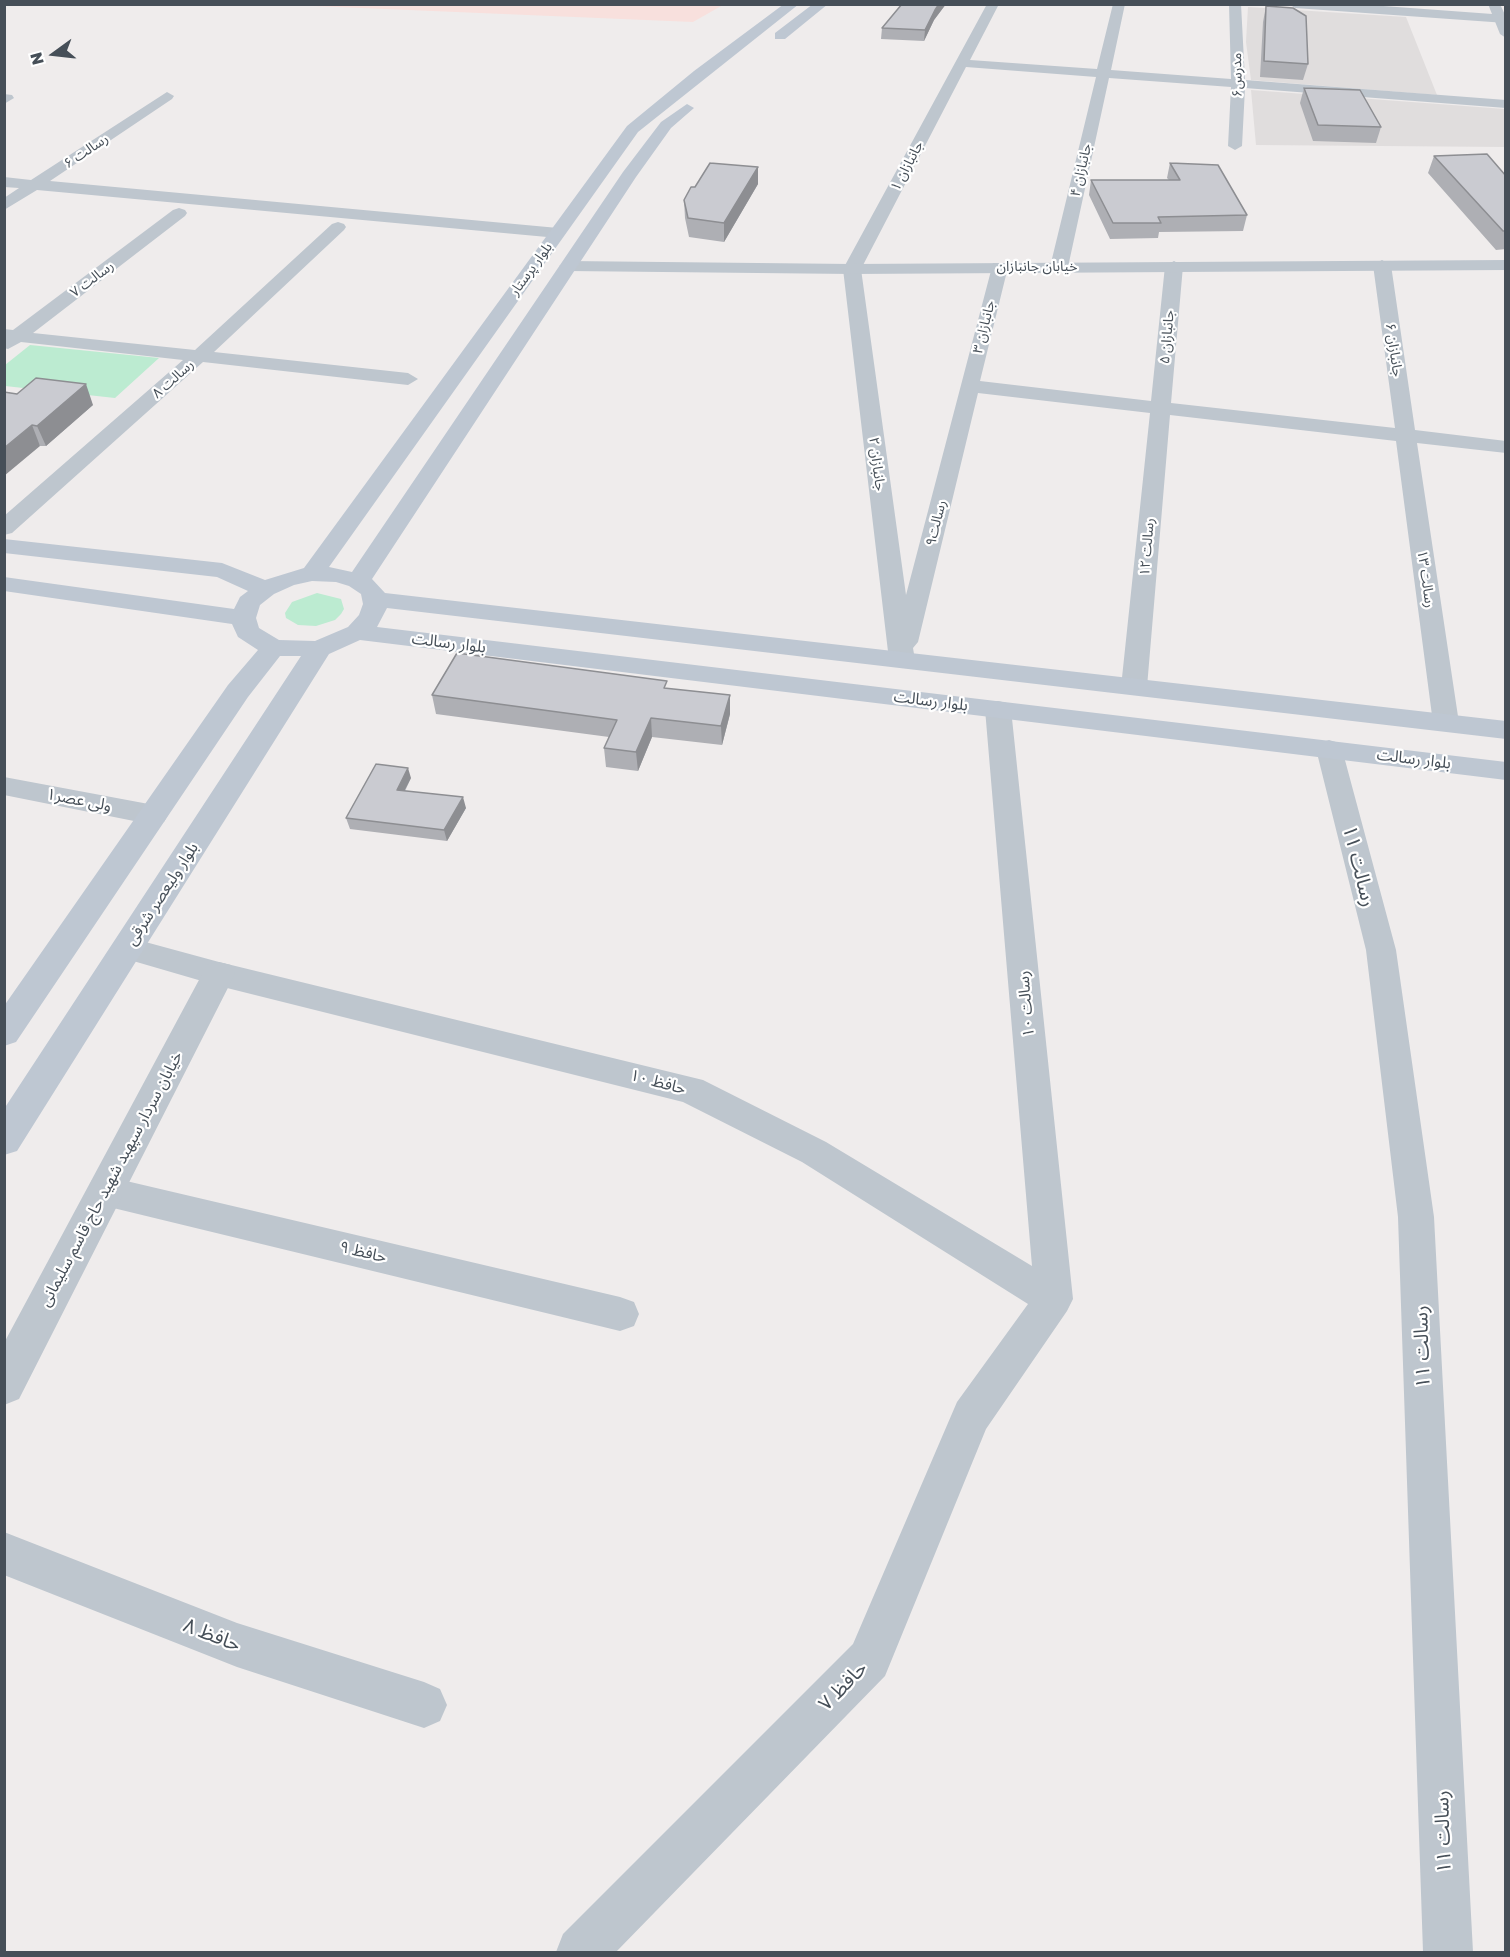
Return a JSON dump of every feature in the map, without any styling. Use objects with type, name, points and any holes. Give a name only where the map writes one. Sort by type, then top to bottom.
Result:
[{"type":"main road","name":"بلوار پرستار","points":[[312,574],[587,195],[632,129],[699,74],[793,4]]},
{"type":"main road","points":[[767,47],[822,4]]},
{"type":"main road","name":"بلوار پرستار","points":[[366,590],[611,201],[666,125],[702,97]]},
{"type":"main road","points":[[587,195],[611,201]]},
{"type":"main road","points":[[4,546],[222,570],[265,589]]},
{"type":"main road","points":[[366,590],[376,604],[371,618],[357,632],[319,649],[273,648],[247,632],[243,618],[249,602],[265,589],[287,579],[312,574],[337,575],[366,590],[902,660],[1506,730]]},
{"type":"main road","points":[[4,584],[243,618]]},
{"type":"main road","name":"بلوار رسالت","points":[[357,632],[1506,771]]},
{"type":"main road","points":[[4,1033],[238,691],[273,648]]},
{"type":"main road","name":"بلوار ولیعصر شرقی","points":[[4,1140],[319,649]]},
{"type":"street","name":"جانبازان ۱","points":[[852,268],[993,4]]},
{"type":"street","name":"جانبازان ۴","points":[[1059,267],[1119,4]]},
{"type":"street","name":"مدرس۶","points":[[1235,4],[1238,84],[1235,146]]},
{"type":"street","points":[[1295,4],[1406,8],[1503,19]]},
{"type":"street","points":[[1494,4],[1503,19],[1506,34]]},
{"type":"street","points":[[962,63],[1506,104]]},
{"type":"street","name":"رسالت ۶","points":[[4,206],[167,96]]},
{"type":"street","points":[[4,182],[558,233]]},
{"type":"street","name":"رسالت ۷","points":[[8,339],[179,213]]},
{"type":"street","name":"رسالت ۸","points":[[4,528],[197,358],[338,227]]},
{"type":"street","name":"جانبازان ۶","points":[[1382,265],[1406,435]]},
{"type":"street","name":"خیابان جانبازان","points":[[568,266],[852,268],[1506,265]]},
{"type":"street","name":"جانبازان ۵","points":[[1161,408],[1174,266]]},
{"type":"street","name":"جانبازان ۳","points":[[969,386],[999,267]]},
{"type":"street","name":"جانبازان ۲","points":[[852,268],[902,660]]},
{"type":"street","points":[[8,339],[408,379]]},
{"type":"street","points":[[969,386],[1506,447]]},
{"type":"street","name":"رسالت۹","points":[[902,660],[969,386]]},
{"type":"street","name":"رسالت ۱۲","points":[[1134,687],[1161,408]]},
{"type":"street","name":"رسالت ۱۳","points":[[1406,435],[1446,723]]},
{"type":"street","name":"رسالت ۱۰","points":[[998,709],[1054,1299]]},
{"type":"street","name":"رسالت ۱۱","points":[[1329,749],[1381,950],[1416,1217],[1448,1953]]},
{"type":"street","name":"ولی عصر۱","points":[[4,786],[154,815]]},
{"type":"street","name":"حافظ ۱۰","points":[[127,948],[219,974],[691,1090],[814,1152],[1054,1299]]},
{"type":"street","name":"خیابان سردار سپهبد شهید حاج قاسم سلیمانی","points":[[4,1385],[219,974]]},
{"type":"street","name":"حافظ ۹","points":[[105,1191],[620,1314]]},
{"type":"street","name":"حافظ ۷","points":[[581,1953],[869,1660],[971,1416],[1054,1299]]},
{"type":"street","name":"حافظ ۸","points":[[4,1553],[237,1645],[424,1704]]},
{"type":"shaded area","points":[[290,5],[723,5],[693,22]]},
{"type":"shaded area","points":[[1248,7],[1406,17],[1437,95],[1251,80],[1246,42]]},
{"type":"shaded area","points":[[1251,90],[1505,109],[1505,147],[1256,145]]},
{"type":"green space","points":[[30,345],[159,358],[115,398],[5,386],[5,365]]},
{"type":"green space","points":[[317,593],[341,599],[344,609],[335,620],[316,626],[298,625],[286,618],[285,613],[292,602]]},
{"type":"building","points":[[902,4],[939,4],[925,30],[882,28]]},
{"type":"building","points":[[1266,6],[1293,8],[1306,16],[1308,64],[1264,61]]},
{"type":"building","points":[[1304,88],[1360,90],[1381,127],[1318,125]]},
{"type":"building","points":[[1487,154],[1506,176],[1506,231],[1503,231],[1434,156]]},
{"type":"building","points":[[710,163],[758,167],[724,223],[688,218],[684,200]]},
{"type":"building","points":[[1170,163],[1218,165],[1247,215],[1158,217],[1161,223],[1113,223],[1091,180],[1180,180]]},
{"type":"building","points":[[36,378],[86,384],[37,426],[32,425],[4,448],[4,392],[17,394]]},
{"type":"building","points":[[457,653],[667,681],[664,688],[730,695],[721,726],[651,718],[636,752],[604,748],[617,720],[432,695]]},
{"type":"building","points":[[376,764],[408,768],[397,790],[463,797],[444,830],[346,818]]}]
